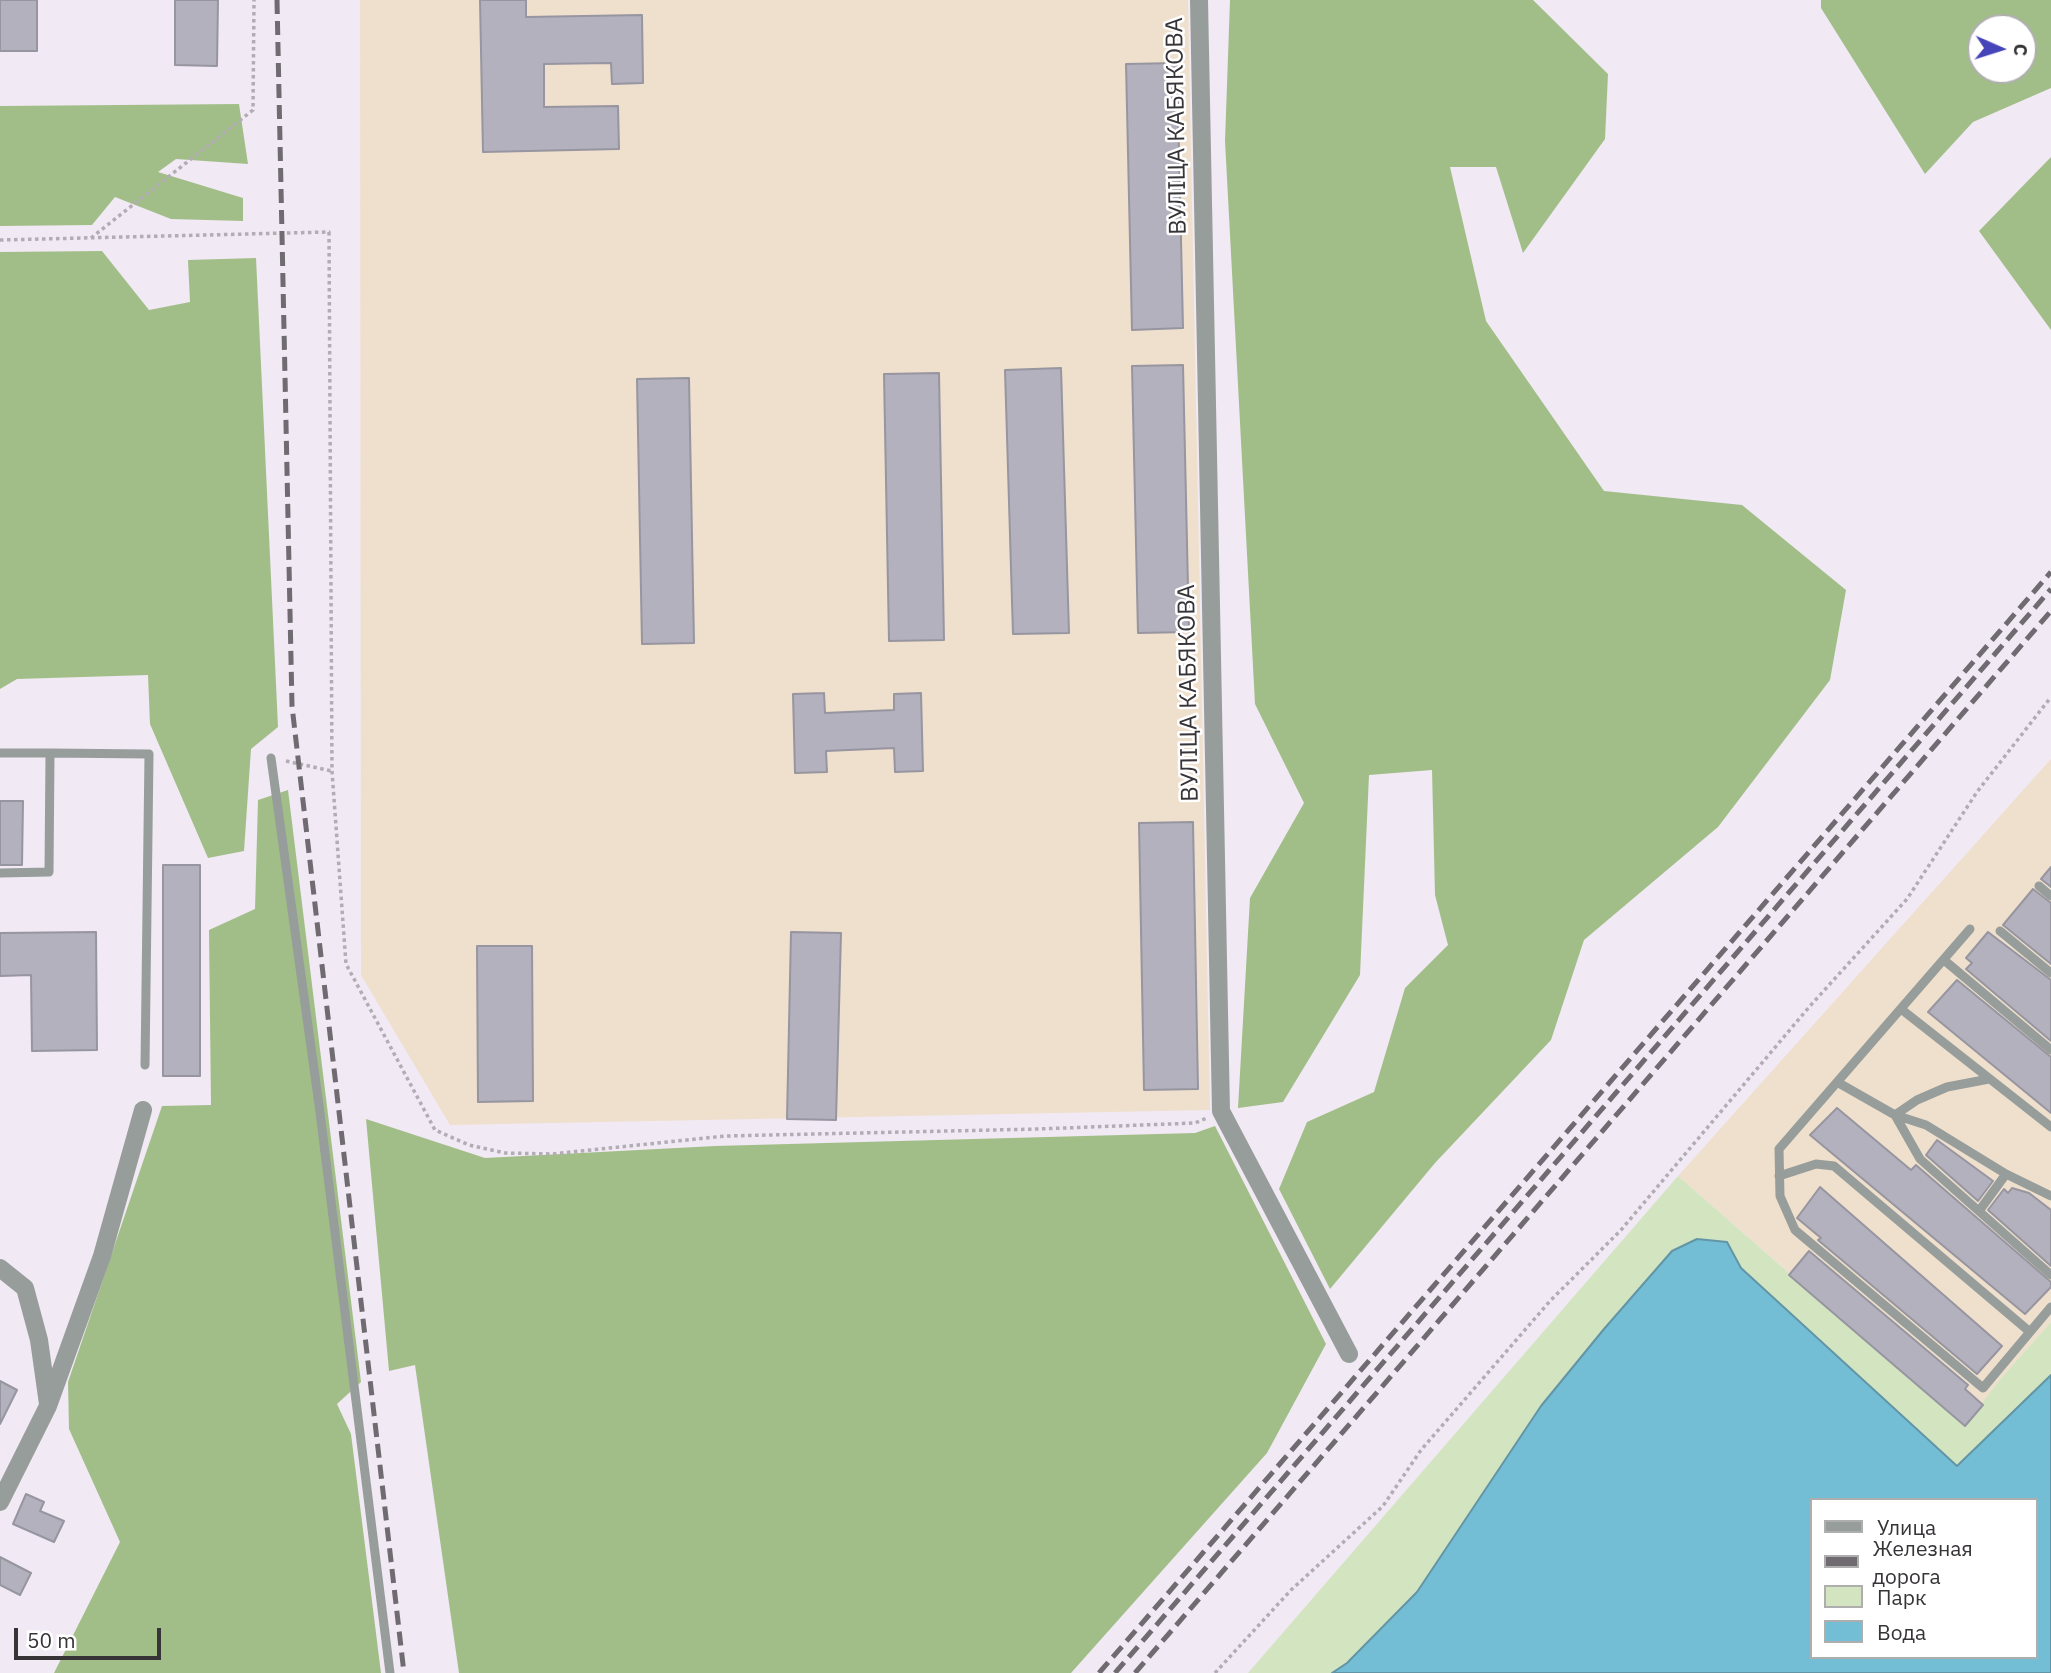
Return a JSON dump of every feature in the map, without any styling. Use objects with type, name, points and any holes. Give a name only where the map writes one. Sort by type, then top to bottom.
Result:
[{"type":"street","name":"ВУЛІЦА КАБЯКОВА","points":[[1199,0],[1221,1111],[1349,1354]]},
{"type":"street","points":[[0,1502],[48,1406],[102,1256],[143,1111]]},
{"type":"street","points":[[0,1268],[25,1288],[39,1340],[48,1406]]},
{"type":"lane","points":[[0,753],[149,754],[145,1065]]},
{"type":"lane","points":[[0,873],[48,872],[50,753]]},
{"type":"lane","points":[[271,758],[319,1105],[390,1673]]},
{"type":"lane","points":[[2039,886],[2051,896]]},
{"type":"lane","points":[[1970,929],[1779,1149],[1780,1196],[1795,1230],[1983,1388],[2051,1307]]},
{"type":"lane","points":[[2000,931],[2051,973]]},
{"type":"lane","points":[[1944,960],[2051,1050]]},
{"type":"lane","points":[[1900,1009],[2051,1127]]},
{"type":"lane","points":[[1895,1115],[1917,1100],[1947,1087],[1989,1079]]},
{"type":"lane","points":[[1838,1082],[1895,1115],[1926,1125],[2006,1174],[2051,1196]]},
{"type":"lane","points":[[1895,1115],[1920,1159],[2051,1275]]},
{"type":"lane","points":[[1779,1176],[1816,1164],[1834,1166],[2030,1332]]},
{"type":"lane","points":[[1979,1211],[2006,1174]]},
{"type":"path","points":[[91,238],[253,110],[254,0]]},
{"type":"path","points":[[0,240],[329,232],[332,771],[346,964],[435,1130],[469,1145],[505,1153],[552,1154],[725,1136],[1195,1123],[1221,1111]]},
{"type":"path","points":[[1215,1673],[1291,1590],[1383,1506],[1438,1430],[1550,1301],[1621,1230],[1810,1006],[1907,899],[1977,792],[2051,697]]},
{"type":"path","points":[[271,758],[332,771]]},
{"type":"shaded area","points":[[360,0],[1188,0],[1210,1110],[450,1125],[361,975]]},
{"type":"shaded area","points":[[2051,759],[2051,1322],[2002,1377],[1965,1426],[1678,1176]]},
{"type":"green space","points":[[1230,0],[1533,0],[1608,74],[1605,139],[1523,253],[1496,167],[1450,167],[1486,321],[1604,491],[1742,505],[1846,590],[1830,680],[1718,827],[1584,940],[1551,1040],[1435,1163],[1330,1289],[1279,1189],[1307,1122],[1374,1092],[1405,988],[1448,945],[1435,895],[1432,770],[1369,775],[1360,975],[1283,1102],[1238,1108],[1250,898],[1304,803],[1255,704],[1225,141]]},
{"type":"green space","points":[[1821,0],[2051,0],[2051,88],[1973,122],[1925,174],[1821,8]]},
{"type":"green space","points":[[239,104],[248,164],[176,159],[158,172],[243,198],[243,221],[171,219],[115,197],[92,225],[0,226],[0,106]]},
{"type":"green space","points":[[2051,157],[2051,330],[1979,231]]},
{"type":"green space","points":[[102,251],[149,310],[190,302],[188,260],[256,258],[278,727],[251,749],[244,851],[208,858],[150,724],[148,675],[17,679],[0,689],[0,252]]},
{"type":"green space","points":[[288,790],[361,1382],[337,1404],[351,1434],[381,1673],[54,1673],[120,1542],[69,1429],[68,1382],[162,1106],[211,1105],[209,930],[255,909],[258,800]]},
{"type":"green space","points":[[366,1119],[485,1158],[715,1146],[1195,1133],[1215,1126],[1326,1344],[1267,1453],[1071,1673],[459,1673],[415,1365],[389,1371]]},
{"type":"green space","points":[[1678,1176],[1964,1426],[2002,1377],[2051,1322],[2051,1673],[1248,1673]]},
{"type":"water","points":[[1697,1239],[1727,1242],[1741,1268],[1957,1466],[2051,1375],[2051,1673],[1332,1673],[1347,1663],[1417,1592],[1541,1406],[1672,1251]]},
{"type":"building","points":[[0,0],[37,0],[37,51],[0,51]]},
{"type":"building","points":[[175,0],[218,0],[217,66],[175,65]]},
{"type":"building","points":[[480,0],[526,0],[526,17],[642,15],[643,83],[612,84],[611,63],[544,64],[544,107],[618,106],[619,149],[483,152]]},
{"type":"building","points":[[1177,63],[1183,328],[1132,330],[1126,64]]},
{"type":"building","points":[[1183,365],[1189,632],[1138,633],[1132,366]]},
{"type":"building","points":[[1061,368],[1069,633],[1013,634],[1005,370]]},
{"type":"building","points":[[939,373],[944,640],[889,641],[884,374]]},
{"type":"building","points":[[689,378],[694,643],[642,644],[637,379]]},
{"type":"building","points":[[824,693],[825,713],[894,710],[894,694],[921,693],[923,771],[895,772],[894,748],[826,751],[827,772],[795,773],[793,694]]},
{"type":"building","points":[[0,801],[23,801],[22,865],[0,865]]},
{"type":"building","points":[[1193,822],[1198,1089],[1144,1090],[1139,823]]},
{"type":"building","points":[[163,865],[200,865],[200,1076],[163,1076]]},
{"type":"building","points":[[2051,867],[2051,887],[2041,879]]},
{"type":"building","points":[[2033,889],[2051,903],[2051,964],[2003,925]]},
{"type":"building","points":[[96,932],[97,1050],[32,1051],[31,975],[0,976],[0,933]]},
{"type":"building","points":[[791,932],[841,933],[836,1120],[787,1119]]},
{"type":"building","points":[[1988,932],[2051,980],[2051,1041],[1966,969],[1972,963],[1966,958]]},
{"type":"building","points":[[477,946],[532,946],[533,1101],[478,1102]]},
{"type":"building","points":[[1957,980],[2051,1057],[2051,1113],[1928,1012]]},
{"type":"building","points":[[1837,1108],[1911,1170],[1916,1165],[2051,1282],[2051,1287],[2025,1314],[1810,1135]]},
{"type":"building","points":[[1937,1140],[1993,1181],[1978,1201],[1926,1155]]},
{"type":"building","points":[[1820,1187],[2002,1346],[1977,1374],[1818,1240],[1821,1238],[1797,1218]]},
{"type":"building","points":[[2012,1188],[2029,1193],[2051,1210],[2051,1266],[1988,1210],[2004,1189],[2008,1193]]},
{"type":"building","points":[[1809,1251],[1968,1385],[1965,1389],[1983,1405],[1965,1426],[1789,1275]]},
{"type":"building","points":[[0,1381],[17,1390],[0,1424]]},
{"type":"building","points":[[26,1494],[44,1502],[40,1511],[64,1521],[54,1542],[13,1524]]},
{"type":"building","points":[[0,1557],[31,1573],[20,1595],[0,1585]]},
{"type":"railway","points":[[277,0],[292,706],[404,1673]]},
{"type":"railway","points":[[1099,1673],[2051,572]]},
{"type":"railway","points":[[1115,1673],[2051,589]]},
{"type":"railway","points":[[1135,1673],[2051,611]]}]
